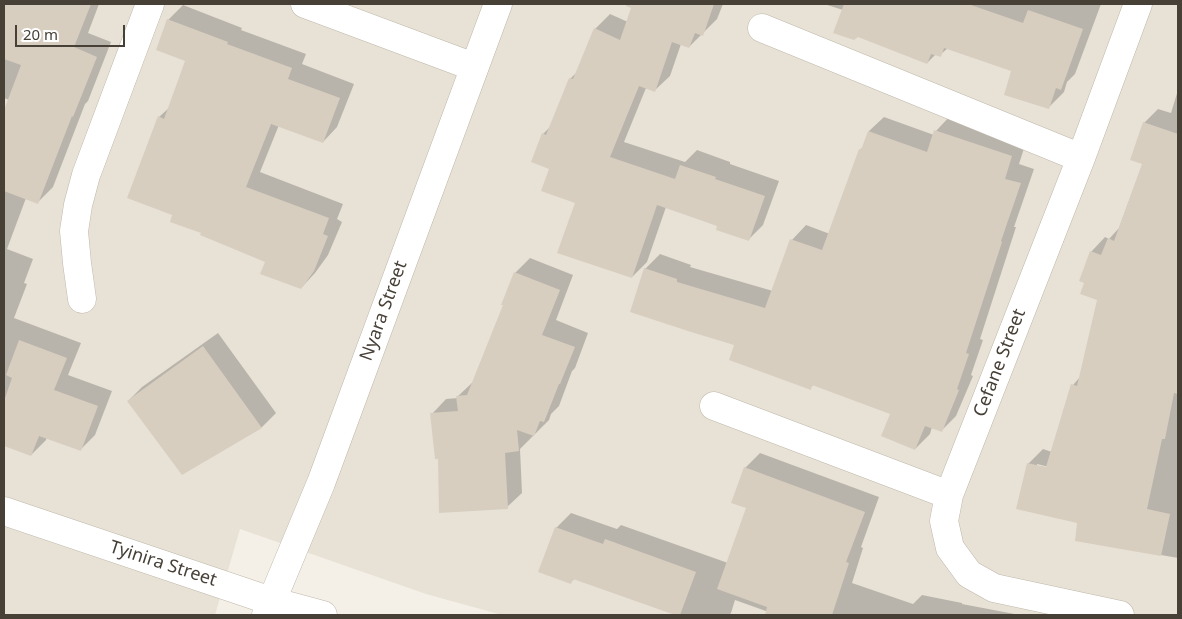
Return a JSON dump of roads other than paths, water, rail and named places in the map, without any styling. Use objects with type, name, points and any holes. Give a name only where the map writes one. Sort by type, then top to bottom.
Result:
[{"type":"street","points":[[82,299],[74,230],[78,205],[86,175],[150,4]]},
{"type":"street","points":[[305,4],[474,67]]},
{"type":"street","name":"Nyara Street","points":[[268,608],[321,483],[498,4]]},
{"type":"street","name":"Cefane Street","points":[[1120,615],[994,588],[969,574],[950,548],[944,521],[949,495],[1081,158],[1138,4]]},
{"type":"street","points":[[762,28],[1081,158]]},
{"type":"street","points":[[714,406],[949,495]]},
{"type":"street","name":"Tyinira Street","points":[[4,511],[268,608],[323,615]]}]
